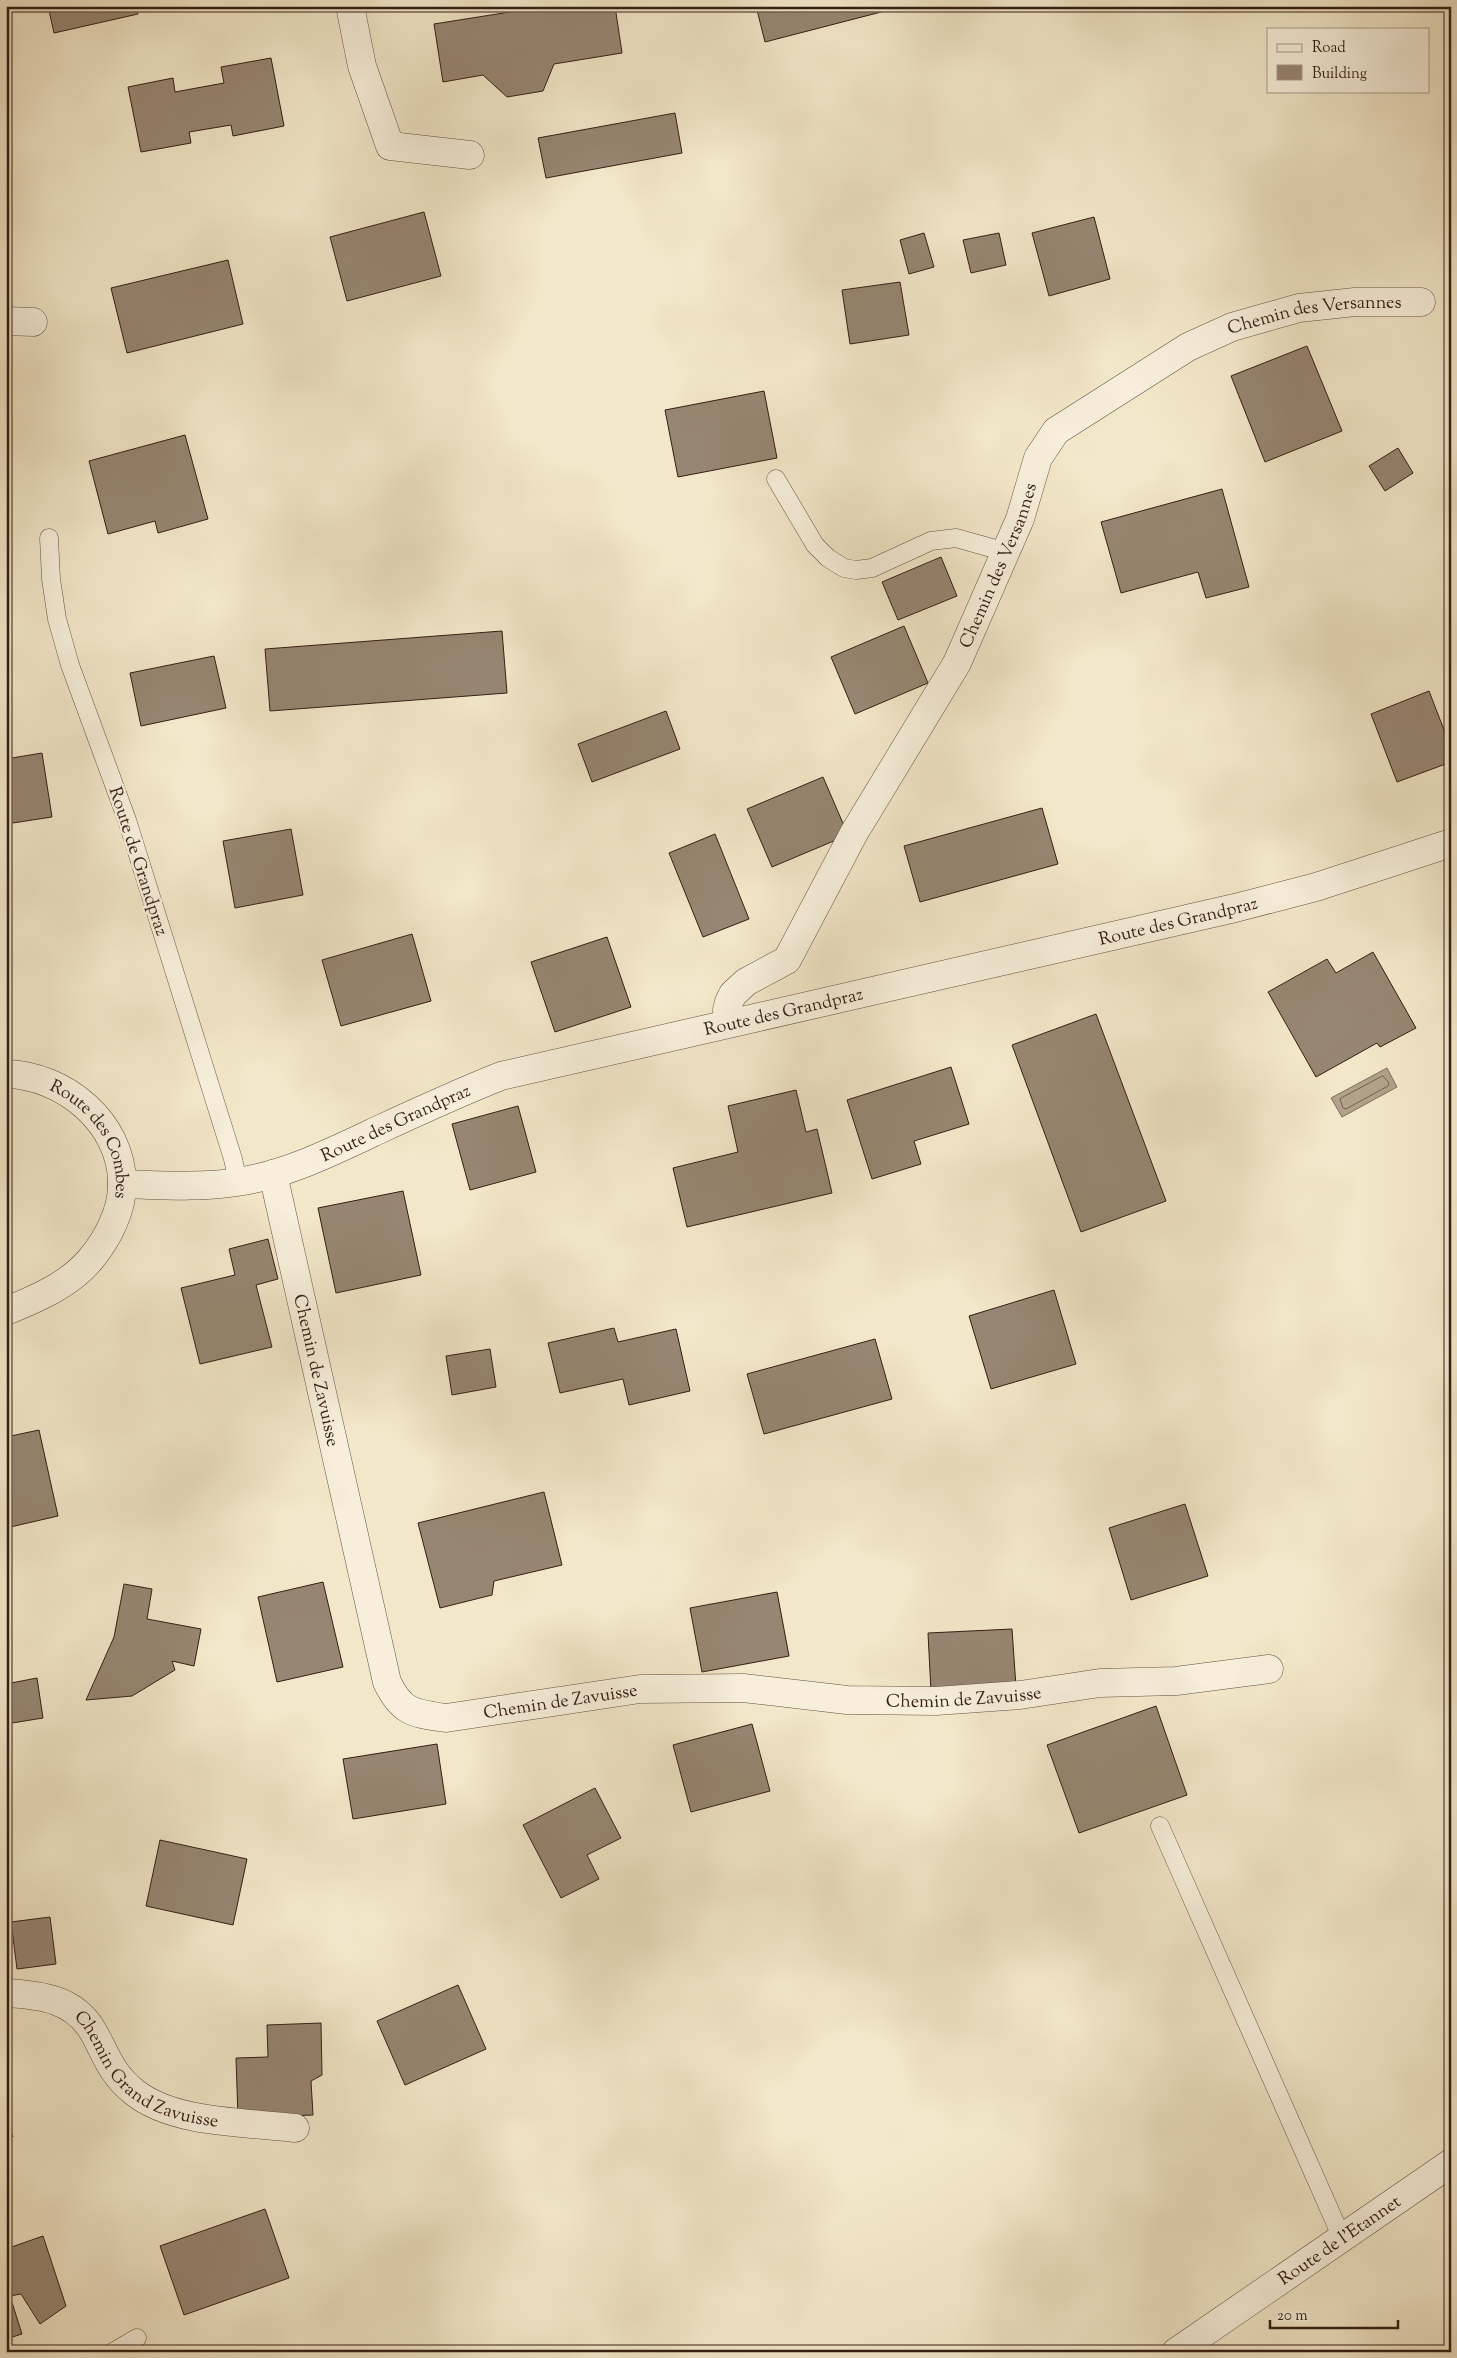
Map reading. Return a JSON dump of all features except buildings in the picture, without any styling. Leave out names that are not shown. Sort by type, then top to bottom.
[{"type":"street","points":[[350,6],[362,66],[390,146],[470,155]]},
{"type":"street","name":"Chemin des Versannes","points":[[729,1022],[728,1002],[733,994],[746,982],[787,960],[854,832],[958,663],[1020,519],[1038,458],[1056,430],[1188,347],[1232,327],[1299,308],[1355,302],[1421,302]]},
{"type":"street","points":[[6,321],[33,322]]},
{"type":"street","name":"Route des Grandpraz","points":[[122,1184],[200,1187],[238,1182],[273,1174],[324,1156],[454,1095],[501,1076],[729,1022],[1235,908],[1316,887],[1451,843]]},
{"type":"street","name":"Route des Combes","points":[[6,1074],[19,1074],[49,1083],[74,1095],[93,1112],[110,1136],[119,1161],[122,1184],[119,1207],[111,1227],[90,1260],[65,1281],[38,1297],[6,1311]]},
{"type":"street","name":"Chemin de Zavuisse","points":[[273,1174],[387,1682],[396,1700],[415,1713],[446,1718],[640,1689],[743,1688],[848,1700],[936,1700],[1020,1695],[1100,1683],[1176,1681],[1269,1669]]},
{"type":"street","name":"Chemin Grand Zavuisse","points":[[6,1993],[30,1994],[67,2004],[81,2014],[94,2032],[112,2070],[135,2092],[160,2106],[194,2117],[295,2128]]},
{"type":"street","name":"Route de l'Etannet","points":[[1176,2352],[1451,2163]]},
{"type":"lane","points":[[776,479],[815,545],[828,558],[844,568],[856,570],[872,568],[931,540],[956,538],[1006,552]]},
{"type":"lane","name":"Route de Grandpraz","points":[[49,538],[51,579],[56,611],[70,665],[127,820],[233,1159],[238,1182]]},
{"type":"lane","points":[[1160,1826],[1342,2238]]},
{"type":"lane","points":[[113,2352],[137,2338]]},
{"type":"water","points":[[1387,1068],[1397,1087],[1342,1117],[1331,1098]]}]
